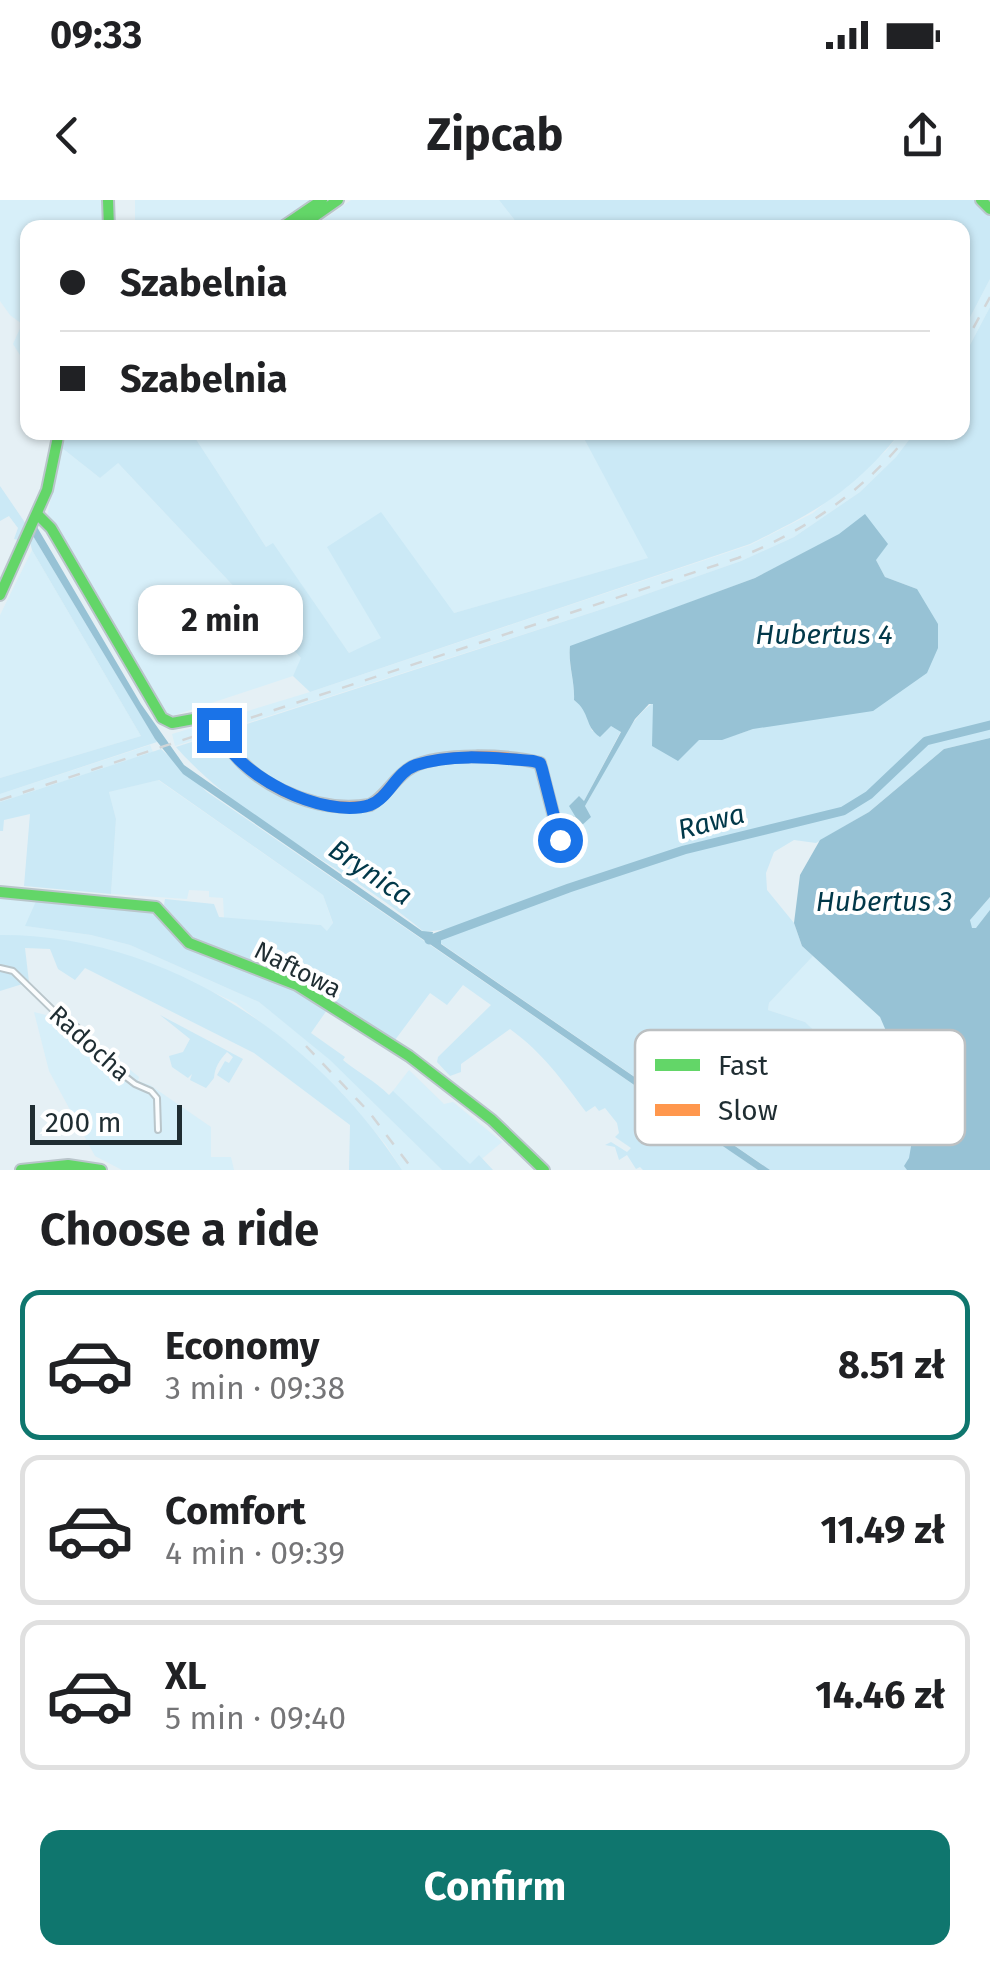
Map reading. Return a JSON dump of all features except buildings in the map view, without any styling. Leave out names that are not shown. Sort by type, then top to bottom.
[{"type":"street","points":[[293,220],[322,200]]},
{"type":"street","points":[[309,220],[338,200]]},
{"type":"street","points":[[981,200],[990,209]]},
{"type":"street","points":[[0,596],[47,490],[57,440]]},
{"type":"street","points":[[37,516],[52,528],[162,718],[172,724],[210,716],[228,751],[252,772],[285,791],[311,800],[354,807],[376,802],[403,772],[415,765],[474,757],[540,763],[560,840]]},
{"type":"street","name":"Naftowa","points":[[0,892],[156,907],[189,943],[297,985],[409,1056],[492,1120],[544,1170]]},
{"type":"street","name":"Radocha","points":[[0,968],[12,971],[56,1013],[77,1027],[90,1048],[126,1078],[151,1090],[157,1098],[158,1130]]},
{"type":"street","points":[[21,1170],[68,1164],[102,1170]]},
{"type":"shaded area","points":[[0,200],[102,200],[103,220],[20,220],[20,322],[0,301]]},
{"type":"shaded area","points":[[135,200],[311,200],[282,220],[135,220]]},
{"type":"shaded area","points":[[351,200],[499,200],[515,220],[323,220]]},
{"type":"shaded area","points":[[499,200],[990,200],[990,279],[970,318],[970,220],[515,220]]},
{"type":"shaded area","points":[[990,279],[990,307],[970,345],[970,318]]},
{"type":"shaded area","points":[[990,307],[990,723],[925,740],[847,808],[720,838],[449,929],[424,932],[232,799],[176,747],[741,561],[794,537],[860,492],[909,440],[970,440],[970,345]],"holes":[[[865,515],[876,560],[885,577],[917,589],[753,729],[708,739],[689,732],[653,703],[643,711],[585,806],[590,817],[578,797],[584,801],[621,731],[611,726],[592,731],[585,708],[574,700],[570,647],[755,578],[840,534]]]},
{"type":"shaded area","points":[[20,328],[20,355],[13,344]]},
{"type":"shaded area","points":[[65,440],[197,440],[266,547],[273,543],[349,653],[381,638],[327,547],[381,512],[454,613],[648,558],[585,440],[894,440],[866,471],[832,498],[750,544],[310,692],[293,676],[301,658],[118,463],[100,478],[62,448]]},
{"type":"shaded area","points":[[197,440],[585,440],[649,558],[454,613],[349,653],[273,544],[266,547]]},
{"type":"shaded area","points":[[895,440],[909,440],[860,492],[794,537],[741,561],[175,746],[172,734],[750,545],[813,513]]},
{"type":"shaded area","points":[[62,448],[100,478],[117,462],[302,659],[293,676],[169,717],[47,516]]},
{"type":"shaded area","points":[[0,486],[28,527],[21,541],[14,539],[18,528],[9,516],[0,521]]},
{"type":"shaded area","points":[[33,536],[157,742],[0,794],[0,778],[141,736],[32,550]]},
{"type":"shaded area","points":[[32,550],[141,736],[0,778],[0,615]]},
{"type":"shaded area","points":[[990,727],[990,738],[944,749],[869,812],[816,843],[794,840],[774,852],[766,873],[767,890],[794,923],[802,946],[813,956],[769,1003],[768,1010],[805,1022],[813,1030],[635,1030],[635,1077],[439,942],[451,932],[715,842],[849,810],[880,788],[931,740]]},
{"type":"shaded area","points":[[150,745],[153,752],[0,802],[0,794]]},
{"type":"shaded area","points":[[161,749],[207,792],[635,1086],[635,1145],[722,1145],[758,1170],[643,1170],[636,1169],[627,1155],[619,1160],[615,1147],[605,1145],[611,1142],[627,1152],[631,1148],[615,1137],[619,1133],[617,1123],[605,1108],[599,1111],[595,1106],[586,1112],[542,1057],[510,1029],[461,1064],[461,1072],[450,1076],[437,1062],[438,1057],[491,1005],[463,985],[447,1005],[430,993],[395,1040],[292,975],[194,939],[164,905],[165,899],[214,904],[219,917],[321,925],[327,931],[333,923],[323,895],[159,780],[109,792],[116,819],[111,894],[24,886],[30,814],[4,820],[0,831],[0,802]]},
{"type":"shaded area","points":[[158,780],[323,895],[333,924],[328,932],[321,925],[224,918],[223,898],[209,897],[209,891],[189,890],[187,899],[111,894],[116,819],[109,792]]},
{"type":"shaded area","points":[[990,897],[990,1170],[770,1170],[734,1145],[965,1145],[965,1030],[909,1030],[961,952],[970,919]]},
{"type":"shaded area","points":[[0,898],[36,901],[26,926],[130,945],[259,1002],[330,1059],[442,1170],[402,1170],[342,1093],[294,1048],[236,1003],[125,955],[89,945],[0,935]]},
{"type":"shaded area","points":[[36,901],[148,911],[165,923],[182,946],[280,983],[327,1010],[311,1033],[389,1095],[393,1091],[470,1164],[479,1155],[493,1170],[442,1170],[330,1060],[259,1002],[130,945],[25,926]]},
{"type":"shaded area","points":[[0,935],[61,939],[119,952],[176,974],[230,1002],[280,1036],[326,1077],[367,1121],[402,1170],[349,1170],[350,1125],[254,1053],[85,968],[75,980],[58,969],[50,949],[25,948],[29,982],[0,991]]},
{"type":"shaded area","points":[[813,956],[881,1018],[886,1030],[813,1030],[805,1022],[768,1010],[769,1003]]},
{"type":"shaded area","points":[[34,1012],[54,1017],[76,1031],[90,1055],[94,1041],[139,1077],[138,1081],[150,1085],[211,1127],[211,1157],[231,1157],[234,1170],[122,1170],[95,1156],[49,1071]]},
{"type":"shaded area","points":[[160,1015],[243,1059],[229,1083],[217,1075],[225,1061],[229,1063],[233,1057],[227,1052],[206,1088],[190,1080],[192,1074],[188,1078],[172,1067],[169,1056],[183,1052],[190,1039]]},
{"type":"shaded area","points":[[409,1070],[444,1104],[453,1102],[502,1142],[471,1168],[389,1096]]},
{"type":"water","name":"Hubertus 4","points":[[865,514],[888,544],[876,560],[885,577],[917,589],[938,624],[938,648],[927,673],[873,711],[753,729],[722,740],[699,740],[678,761],[652,746],[653,704],[649,704],[635,719],[585,806],[591,817],[581,826],[569,806],[579,796],[584,801],[621,732],[611,726],[600,737],[574,700],[570,646],[755,578],[839,534]]},
{"type":"water","points":[[37,527],[141,704],[184,765],[422,931],[433,932],[432,937],[441,938],[441,944],[635,1077],[635,1085],[183,774],[155,739],[33,536]]},
{"type":"water","name":"Hubertus 3","points":[[990,738],[990,897],[970,920],[972,928],[976,928],[990,910],[990,1170],[907,1170],[904,1166],[911,1145],[965,1145],[965,1030],[886,1030],[880,1017],[802,946],[794,923],[800,875],[820,840],[869,812],[944,749]]},
{"type":"water","points":[[722,1145],[734,1145],[770,1170],[758,1170]]},
{"type":"waterway","name":"Rawa","points":[[429,940],[684,850],[843,811],[869,795],[926,741],[990,725]]},
{"type":"waterway","points":[[566,825],[573,817]]},
{"type":"railway","points":[[970,334],[990,297]]},
{"type":"railway","points":[[0,800],[738,558],[788,535],[833,507],[874,473],[904,440]]},
{"type":"railway","points":[[306,1046],[369,1112],[413,1170]]},
{"type":"traffic: fast","points":[[108,200],[109,220]]},
{"type":"traffic: fast","points":[[293,220],[322,200]]},
{"type":"traffic: fast","points":[[309,220],[338,200]]},
{"type":"traffic: fast","points":[[981,200],[990,209]]},
{"type":"traffic: fast","points":[[0,595],[47,490],[57,440]]},
{"type":"traffic: fast","points":[[38,515],[51,528],[162,718],[172,723],[210,716],[217,722]]},
{"type":"traffic: fast","points":[[0,892],[156,907],[189,943],[297,985],[409,1056],[492,1120],[544,1170]]},
{"type":"traffic: fast","points":[[21,1170],[68,1165],[101,1170]]},
{"type":"traffic: slow","points":[[219,731],[246,766],[263,780],[326,805],[370,805],[412,767],[440,759],[494,757],[540,763],[560,840]]},
{"type":"route","points":[[219,730],[228,751],[252,772],[285,791],[354,807],[376,802],[403,772],[415,765],[474,757],[540,763],[560,840]]},
{"type":"water label","name":"Brynica","points":[[371,872]]}]
